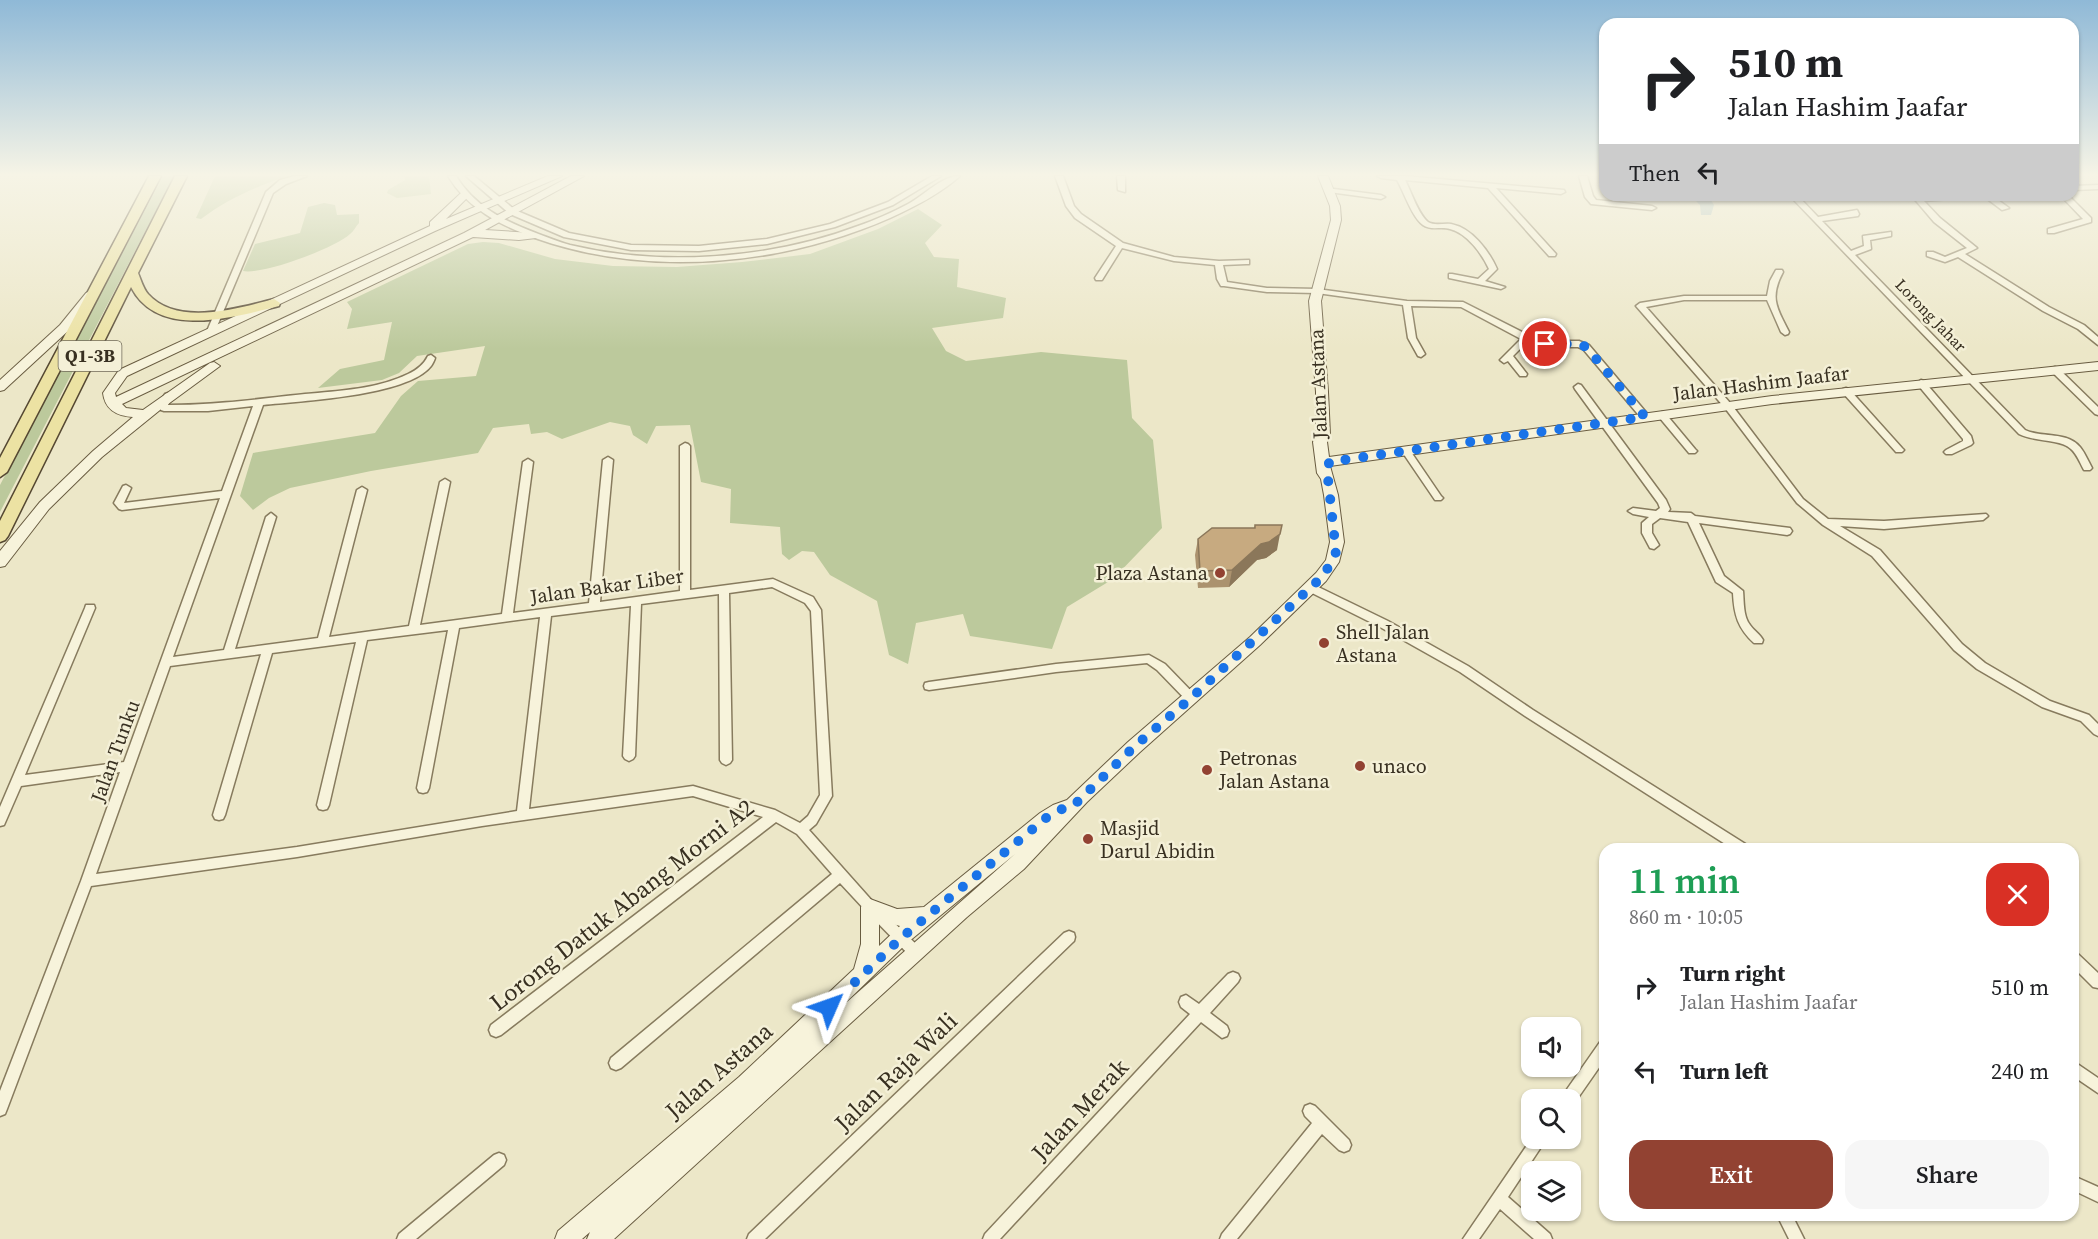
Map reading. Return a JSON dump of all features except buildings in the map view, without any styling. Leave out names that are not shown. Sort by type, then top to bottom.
[{"type":"main road","points":[[0,472],[125,234]]},
{"type":"main road","name":"Q1-3B","points":[[0,536],[152,234]]},
{"type":"main road","points":[[132,273],[140,292],[147,300],[157,307],[181,314],[217,315],[274,303]]},
{"type":"street","points":[[211,331],[252,234]]},
{"type":"street","points":[[422,234],[123,373],[109,393],[112,404],[122,412],[160,414],[352,392],[390,384],[421,371],[431,358]]},
{"type":"street","points":[[112,404],[468,235],[487,234]]},
{"type":"street","points":[[504,234],[518,237],[532,236]]},
{"type":"street","points":[[527,234],[589,251],[644,258],[708,258],[750,254],[800,245],[838,234]]},
{"type":"street","points":[[569,234],[607,243],[675,249],[735,246],[802,234]]},
{"type":"street","points":[[1105,234],[1120,244],[1174,259],[1219,263],[1246,262]]},
{"type":"street","name":"Jalan Astana","points":[[605,1235],[961,911],[1018,864],[1134,747],[1191,698],[1310,587],[1332,562],[1336,552],[1328,479],[1324,473],[1326,462],[1320,442],[1323,435],[1322,392],[1315,313],[1317,291],[1332,234]]},
{"type":"street","points":[[1463,234],[1476,244],[1493,268],[1480,282]]},
{"type":"street","points":[[1534,234],[1552,254]]},
{"type":"street","name":"Lorong Jahar","points":[[1832,234],[2022,432],[2040,439],[2067,442],[2075,447],[2087,468]]},
{"type":"street","points":[[1850,254],[1868,247],[1866,238],[1888,234]]},
{"type":"street","points":[[1930,254],[1945,261],[1973,248],[1956,234]]},
{"type":"street","points":[[1099,278],[1120,244]]},
{"type":"street","points":[[1959,254],[2046,309],[2081,327],[2098,342]]},
{"type":"street","points":[[1219,263],[1224,284],[1267,290],[1317,291],[1407,303],[1463,305],[1527,338],[1545,344],[1579,344],[1586,347],[1645,417]]},
{"type":"street","points":[[1779,272],[1771,284],[1768,298],[1785,332]]},
{"type":"street","points":[[0,387],[64,328],[104,275]]},
{"type":"street","points":[[1452,276],[1501,287]]},
{"type":"street","points":[[1768,298],[1684,298],[1640,306],[1728,406],[1800,501],[1826,522],[1876,553],[1950,640],[1980,666],[2046,704],[2085,718],[2098,731]]},
{"type":"street","points":[[1407,303],[1412,338],[1421,354]]},
{"type":"street","points":[[0,561],[46,506],[144,414],[259,336]]},
{"type":"street","points":[[1523,374],[1506,357],[1527,338]]},
{"type":"street","name":"Jalan Hashim Jaafar","points":[[1326,462],[1846,391],[2098,366]]},
{"type":"street","points":[[2055,370],[2098,412]]},
{"type":"street","points":[[1921,383],[1968,438],[1968,443],[1949,452]]},
{"type":"street","points":[[1578,387],[1663,502],[1665,509],[1647,523],[1647,534],[1654,545]]},
{"type":"street","points":[[1846,391],[1899,450]]},
{"type":"street","points":[[168,396],[163,403],[164,408],[202,408]]},
{"type":"street","name":"Jalan Tunku","points":[[0,1110],[87,881],[259,403]]},
{"type":"street","points":[[128,429],[160,414]]},
{"type":"street","points":[[1662,415],[1692,451]]},
{"type":"street","points":[[685,446],[685,594]]},
{"type":"street","points":[[1406,452],[1438,498]]},
{"type":"street","points":[[594,605],[608,460]]},
{"type":"street","points":[[507,617],[528,462]]},
{"type":"street","points":[[414,629],[445,482]]},
{"type":"street","points":[[126,488],[119,503],[122,507],[227,494]]},
{"type":"street","points":[[322,642],[362,490]]},
{"type":"street","points":[[1633,511],[1787,531]]},
{"type":"street","points":[[1826,522],[1884,525],[1983,516]]},
{"type":"street","points":[[228,654],[271,517]]},
{"type":"street","points":[[1691,517],[1720,579],[1738,591],[1740,619],[1745,629],[1758,640]]},
{"type":"street","name":"Jalan Bakar Liber","points":[[167,662],[773,583],[808,600],[816,610],[826,796],[812,820],[801,830]]},
{"type":"street","points":[[1310,587],[1464,669],[1734,843]]},
{"type":"street","points":[[724,589],[726,760]]},
{"type":"street","points":[[629,756],[636,600]]},
{"type":"street","points":[[0,821],[90,608]]},
{"type":"street","points":[[522,816],[546,613]]},
{"type":"street","points":[[423,788],[454,624]]},
{"type":"street","points":[[322,805],[362,638]]},
{"type":"street","points":[[219,815],[268,648]]},
{"type":"street","points":[[929,686],[1056,668],[1149,659],[1161,667],[1191,698]]},
{"type":"street","points":[[17,781],[128,766]]},
{"type":"street","points":[[87,881],[297,852],[693,791],[775,815],[801,830],[840,875],[916,953]]},
{"type":"street","name":"Jalan Astana","points":[[566,1239],[746,1084],[929,914],[1046,818],[1059,810],[1073,806]]},
{"type":"street","name":"Lorong Datuk Abang Morni A2","points":[[496,1030],[775,815]]},
{"type":"street","points":[[616,1063],[840,875]]},
{"type":"street","points":[[870,907],[888,917],[911,918],[929,914]]},
{"type":"street","points":[[862,977],[870,944],[870,907]]},
{"type":"street","name":"Jalan Raja Wali","points":[[754,1239],[1069,937]]},
{"type":"street","points":[[2079,964],[2098,982]]},
{"type":"street","name":"Jalan Merak","points":[[990,1239],[1233,978]]},
{"type":"street","points":[[1186,1002],[1222,1030]]},
{"type":"street","points":[[1576,1089],[1599,1056]]},
{"type":"street","points":[[2079,1072],[2098,1086]]},
{"type":"street","points":[[1310,1111],[1344,1144]]},
{"type":"street","points":[[1227,1239],[1322,1123]]},
{"type":"street","points":[[1470,1239],[1532,1149]]},
{"type":"street","points":[[404,1239],[499,1160]]},
{"type":"street","points":[[2079,1186],[2098,1195]]},
{"type":"street","points":[[1498,1198],[1545,1239]]},
{"type":"street","points":[[1787,1221],[1797,1239]]},
{"type":"green space","points":[[132,234],[144,234],[0,512],[0,485]]},
{"type":"green space","points":[[297,234],[350,234],[330,246],[282,265],[243,271],[255,244]]},
{"type":"green space","points":[[865,234],[934,234],[925,243],[934,257],[959,259],[957,287],[1006,298],[1003,318],[932,328],[946,351],[966,361],[1041,352],[1127,360],[1132,418],[1153,440],[1162,528],[1113,579],[1067,607],[1052,649],[970,636],[963,614],[916,623],[908,664],[889,655],[877,601],[830,575],[814,552],[802,551],[789,560],[782,554],[780,527],[730,523],[731,489],[701,482],[690,425],[656,426],[647,444],[633,435],[630,426],[610,422],[562,439],[547,432],[531,434],[529,424],[493,428],[478,453],[371,471],[290,488],[269,498],[253,510],[240,496],[253,453],[375,433],[401,396],[418,381],[476,376],[485,346],[417,356],[399,373],[382,380],[318,388],[340,369],[384,360],[392,322],[347,329],[352,309],[347,302],[468,244],[499,243],[555,259],[613,266],[677,267],[810,254]]},
{"type":"place","name":"Plaza Astana","points":[[1220,573]]},
{"type":"place","name":"Shell Jalan Astana","points":[[1324,643]]},
{"type":"place","name":"unaco","points":[[1360,766]]},
{"type":"place","name":"Petronas Jalan Astana","points":[[1207,770]]},
{"type":"place","name":"Masjid Darul Abidin","points":[[1088,839]]},
{"type":"route","points":[[829,1007],[929,914],[1046,818],[1059,810],[1073,806],[1134,747],[1191,698],[1321,578],[1336,552],[1335,525],[1328,479],[1329,462],[1645,417],[1586,347],[1579,344],[1545,344]]}]
